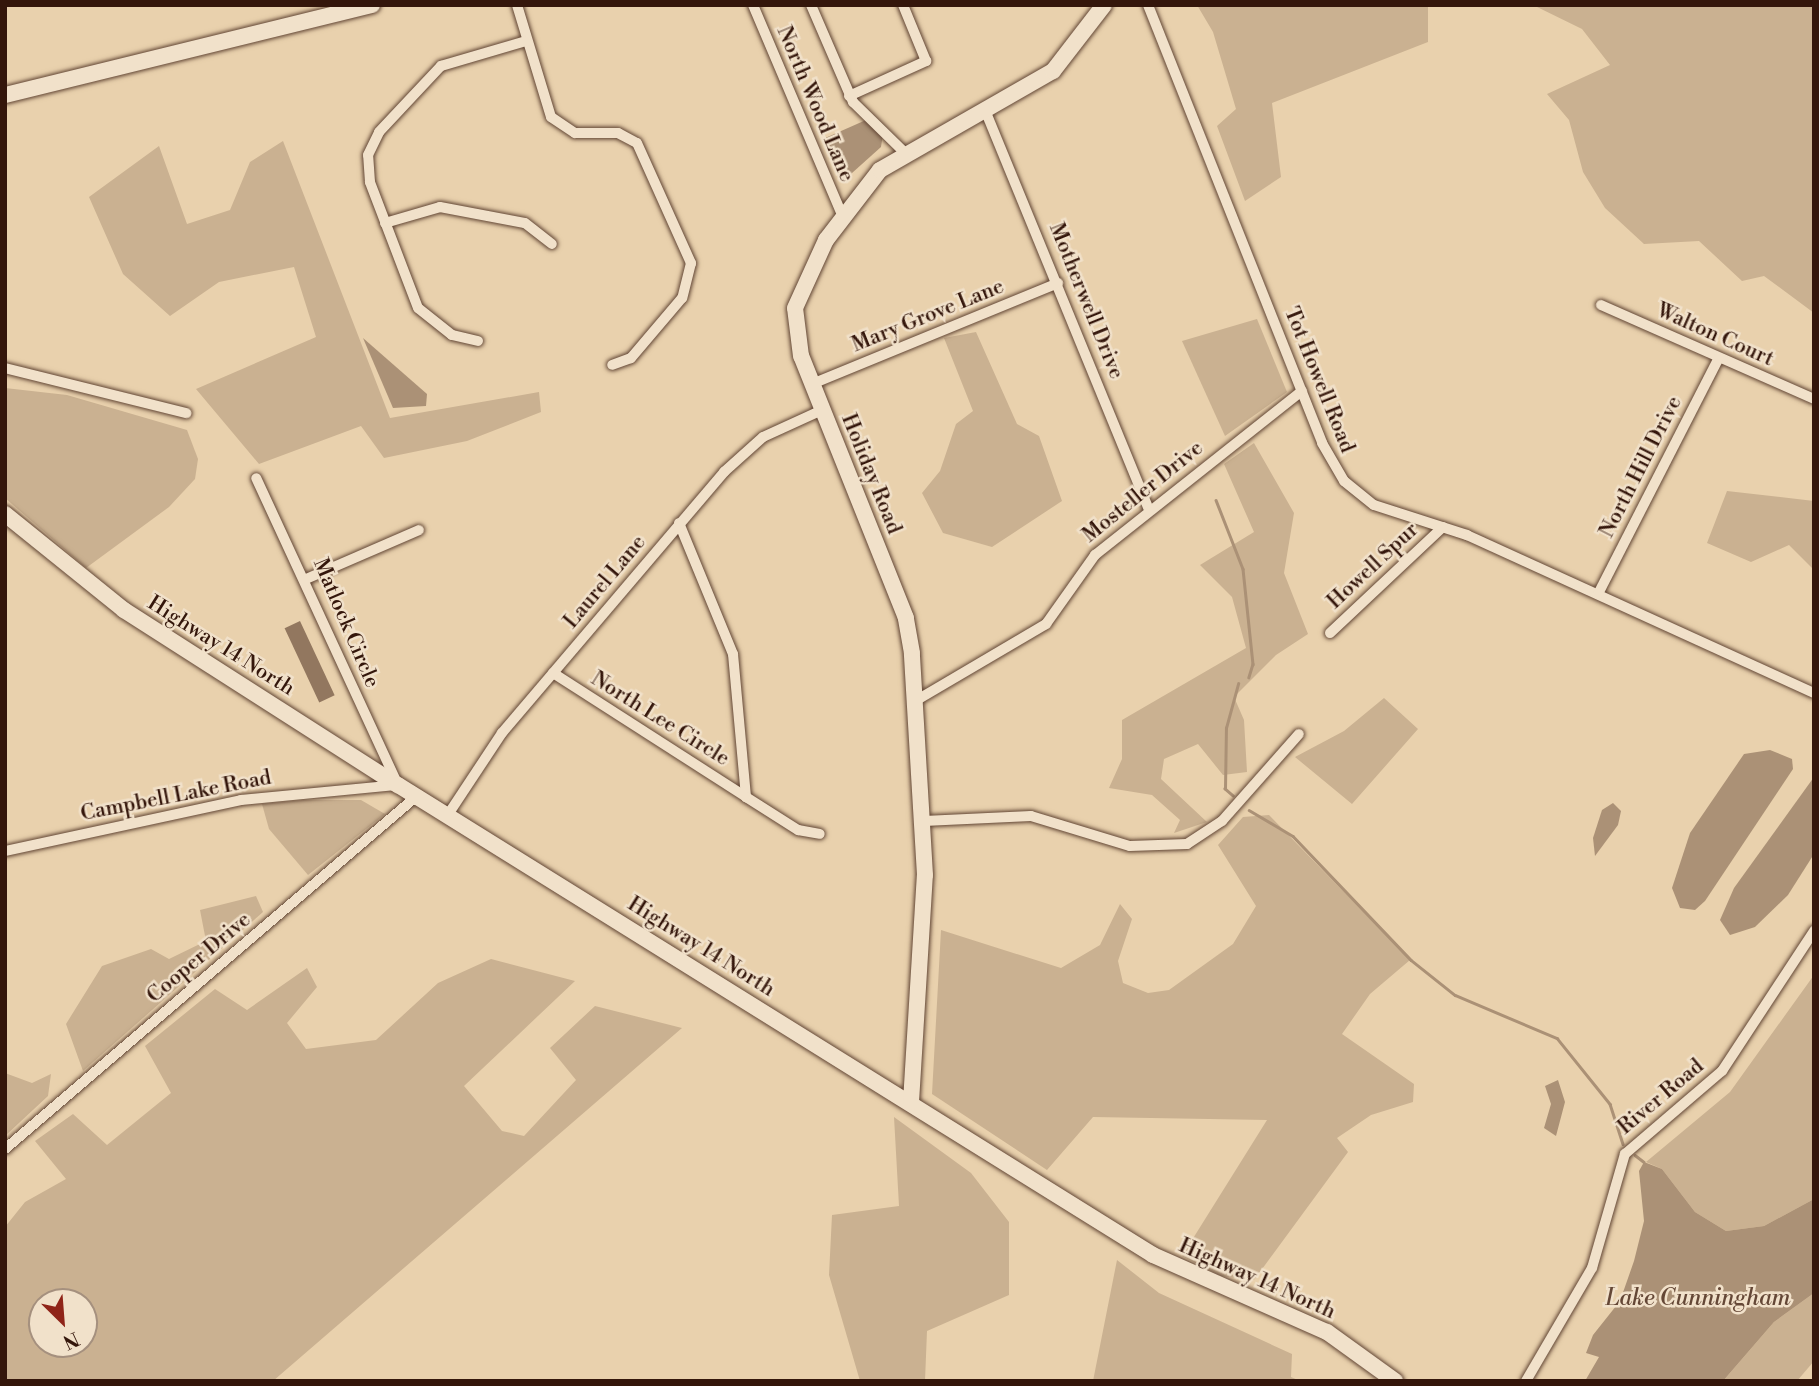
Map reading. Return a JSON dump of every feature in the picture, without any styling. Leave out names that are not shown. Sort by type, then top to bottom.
[{"type":"street","points":[[5,95],[372,5]]},
{"type":"street","points":[[517,5],[551,117],[575,133],[618,133],[637,143],[688,253],[686,293],[631,358],[612,365]]},
{"type":"street","name":"North Wood Lane","points":[[753,5],[843,217]]},
{"type":"street","points":[[811,5],[849,96],[904,152]]},
{"type":"street","points":[[849,96],[926,61],[903,5]]},
{"type":"street","name":"Holiday Road","points":[[911,1102],[925,821],[917,700],[906,618],[812,384],[796,338],[795,308],[812,265],[869,180],[904,152],[1053,71],[1104,5]]},
{"type":"street","name":"Tot Howell Road","points":[[1147,5],[1331,463],[1353,490],[1390,512],[1443,527],[1598,594],[1814,693]]},
{"type":"street","points":[[478,341],[452,335],[421,313],[385,223],[367,169],[379,132],[448,61],[526,41]]},
{"type":"street","name":"Motherwell Drive","points":[[985,110],[1148,508]]},
{"type":"street","points":[[385,223],[440,207],[525,223],[552,244]]},
{"type":"street","name":"Mary Grove Lane","points":[[812,384],[1058,283]]},
{"type":"street","name":"Walton Court","points":[[1601,305],[1814,400]]},
{"type":"street","name":"North Hill Drive","points":[[1598,594],[1719,358]]},
{"type":"street","points":[[5,368],[186,413]]},
{"type":"street","name":"Mosteller Drive","points":[[917,700],[1046,624],[1085,565],[1148,508],[1302,391]]},
{"type":"street","name":"Laurel Lane","points":[[449,813],[502,733],[679,523],[749,447],[822,410]]},
{"type":"street","name":"Matlock Circle","points":[[256,478],[306,579],[398,785]]},
{"type":"street","name":"Highway 14 North","points":[[5,514],[124,610],[398,785],[449,813],[1153,1255],[1326,1332],[1395,1381]]},
{"type":"street","name":"North Lee Circle","points":[[679,523],[733,654],[746,797]]},
{"type":"street","name":"Howell Spur","points":[[1330,632],[1443,527]]},
{"type":"street","points":[[306,579],[419,530]]},
{"type":"street","name":"North Lee Circle","points":[[553,673],[798,830],[820,834]]},
{"type":"street","points":[[925,821],[1031,816],[1130,846],[1187,844],[1222,821],[1299,734]]},
{"type":"street","name":"Campbell Lake Road","points":[[5,850],[241,800],[398,785]]},
{"type":"street","name":"Cooper Drive","points":[[5,1149],[418,795]]},
{"type":"street","name":"River Road","points":[[1526,1381],[1592,1268],[1625,1154],[1722,1071],[1814,931]]},
{"type":"shaded area","points":[[1197,5],[1428,5],[1428,42],[1272,103],[1281,177],[1245,201],[1217,126],[1236,109],[1213,32]]},
{"type":"shaded area","points":[[1533,5],[1814,5],[1814,313],[1764,276],[1742,281],[1699,241],[1644,244],[1605,208],[1583,172],[1569,120],[1547,94],[1610,65],[1582,29]]},
{"type":"shaded area","points":[[283,141],[390,418],[539,392],[541,412],[467,441],[384,458],[361,426],[259,464],[196,389],[316,337],[294,267],[219,282],[170,316],[123,274],[89,197],[159,146],[187,224],[230,210],[250,162]]},
{"type":"shaded area","points":[[1257,319],[1287,392],[1225,436],[1182,341]]},
{"type":"shaded area","points":[[976,332],[1017,424],[1039,436],[1062,501],[992,547],[943,533],[922,493],[940,471],[956,424],[973,411],[944,338]]},
{"type":"shaded area","points":[[5,388],[67,395],[187,430],[198,459],[195,479],[169,507],[86,568],[5,498]]},
{"type":"shaded area","points":[[1254,443],[1294,513],[1284,573],[1308,634],[1276,655],[1234,697],[1244,720],[1247,772],[1223,775],[1198,744],[1164,759],[1161,779],[1207,822],[1174,833],[1180,820],[1152,795],[1109,788],[1122,759],[1122,720],[1246,648],[1232,597],[1200,565],[1254,532],[1224,464]]},
{"type":"shaded area","points":[[1727,491],[1814,501],[1814,570],[1789,545],[1751,562],[1707,543]]},
{"type":"shaded area","points":[[1384,698],[1418,729],[1352,804],[1295,757],[1344,731]]},
{"type":"shaded area","points":[[304,800],[361,800],[385,814],[308,875],[269,829],[262,804]]},
{"type":"shaded area","points":[[1269,815],[1410,960],[1370,994],[1342,1034],[1414,1084],[1413,1102],[1371,1115],[1337,1138],[1348,1152],[1254,1280],[1221,1276],[1182,1256],[1267,1120],[1093,1117],[1047,1170],[932,1094],[941,930],[1061,968],[1100,945],[1120,904],[1132,919],[1118,961],[1123,983],[1148,993],[1169,990],[1233,944],[1256,906],[1218,845],[1243,817]]},
{"type":"shaded area","points":[[256,896],[263,912],[83,1071],[66,1024],[102,966],[151,949],[169,959],[206,941],[200,910]]},
{"type":"shaded area","points":[[491,959],[575,981],[464,1086],[502,1131],[524,1136],[576,1080],[550,1048],[595,1006],[682,1028],[273,1381],[5,1381],[5,1227],[25,1202],[66,1179],[35,1141],[73,1114],[107,1145],[171,1093],[145,1046],[215,989],[247,1010],[307,968],[317,987],[287,1023],[306,1049],[376,1040],[438,983]]},
{"type":"shaded area","points":[[1814,975],[1814,1199],[1764,1226],[1726,1231],[1695,1212],[1662,1169],[1646,1162],[1730,1092]]},
{"type":"shaded area","points":[[5,1073],[32,1083],[51,1074],[48,1096],[5,1136]]},
{"type":"shaded area","points":[[894,1117],[971,1173],[1009,1222],[1009,1295],[927,1331],[925,1381],[860,1381],[829,1275],[832,1215],[899,1206]]},
{"type":"shaded area","points":[[1117,1260],[1159,1293],[1292,1354],[1291,1377],[1300,1381],[1093,1381]]},
{"type":"shaded area","points":[[1814,1293],[1814,1361],[1797,1381],[1723,1381],[1774,1322]]},
{"type":"water","points":[[866,120],[883,134],[881,147],[842,182],[823,139]]},
{"type":"water","points":[[363,338],[427,394],[426,406],[393,408]]},
{"type":"water","points":[[1770,750],[1792,759],[1793,769],[1705,901],[1695,910],[1680,908],[1672,888],[1690,833],[1744,754]]},
{"type":"water","points":[[1814,777],[1814,854],[1788,895],[1755,927],[1730,935],[1720,920],[1734,888]]},
{"type":"water","points":[[1613,803],[1621,811],[1618,825],[1595,856],[1593,838],[1602,810]]},
{"type":"water","points":[[1558,1080],[1565,1102],[1556,1136],[1544,1128],[1551,1104],[1545,1086]]},
{"type":"water","name":"Lake Cunningham","points":[[1644,1162],[1662,1169],[1695,1212],[1726,1231],[1764,1226],[1814,1199],[1814,1293],[1774,1322],[1723,1381],[1585,1381],[1599,1357],[1586,1353],[1593,1335],[1620,1301],[1634,1261],[1644,1221],[1639,1171]]},
{"type":"building","points":[[300,621],[335,695],[319,703],[285,628]]},
{"type":"waterway","points":[[1216,500],[1243,569],[1253,664],[1249,677]]},
{"type":"waterway","points":[[1233,796],[1225,789],[1226,728],[1238,684]]},
{"type":"waterway","points":[[1249,810],[1293,836],[1411,960],[1455,995],[1557,1038],[1610,1104],[1623,1144]]},
{"type":"waterway","points":[[1635,1155],[1644,1162]]}]
